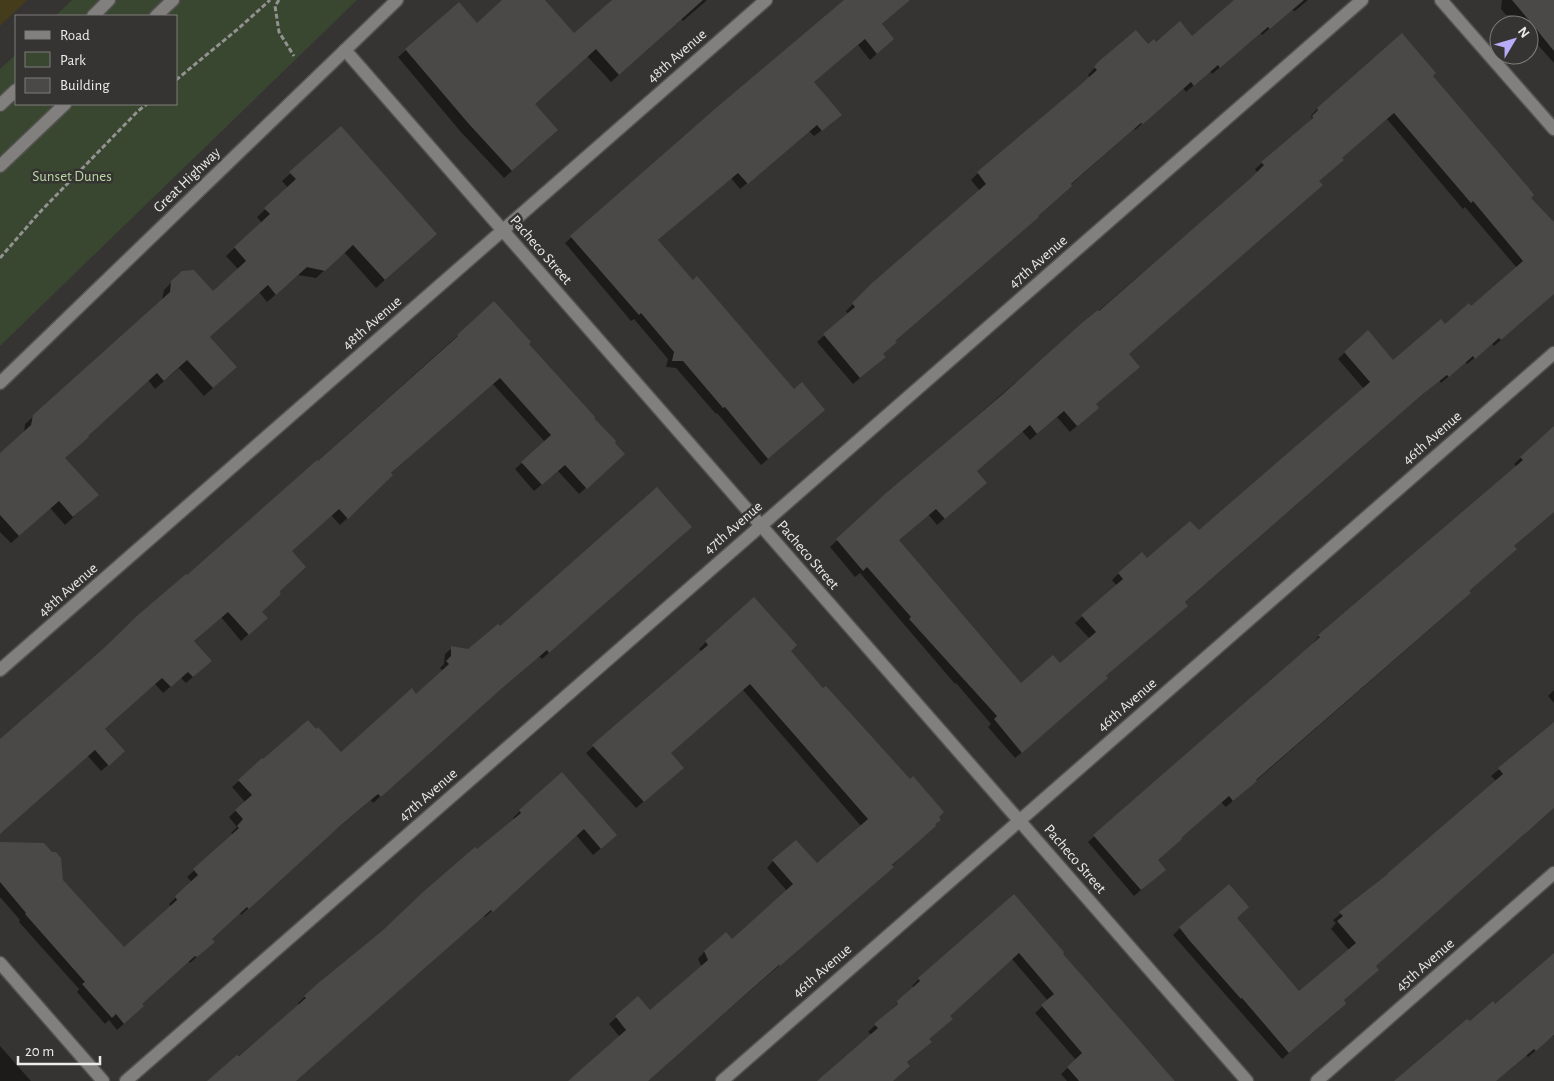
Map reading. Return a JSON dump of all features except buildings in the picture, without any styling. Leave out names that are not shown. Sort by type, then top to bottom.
[{"type":"street","points":[[93,15],[109,0]]},
{"type":"street","points":[[157,15],[173,0]]},
{"type":"street","name":"Great Highway","points":[[0,383],[397,0]]},
{"type":"street","name":"48th Avenue","points":[[0,670],[766,0]]},
{"type":"street","name":"47th Avenue","points":[[126,1081],[1362,0]]},
{"type":"street","points":[[1441,0],[1554,129]]},
{"type":"street","name":"Pacheco Street","points":[[345,50],[1247,1081]]},
{"type":"street","points":[[0,105],[15,91]]},
{"type":"street","points":[[0,166],[64,105]]},
{"type":"street","name":"46th Avenue","points":[[722,1081],[1554,353]]},
{"type":"street","name":"45th Avenue","points":[[1317,1081],[1554,873]]},
{"type":"street","points":[[0,963],[103,1081]]},
{"type":"path","points":[[178,78],[270,0]]},
{"type":"path","points":[[279,0],[275,6],[279,32],[294,56]]},
{"type":"path","points":[[0,258],[39,213],[146,105]]},
{"type":"green space","name":"Sunset Dunes","points":[[72,0],[357,0],[0,346],[0,69],[15,55],[15,105],[178,105],[178,15],[56,15]]},
{"type":"sand","points":[[0,0],[27,0],[0,26]]}]
